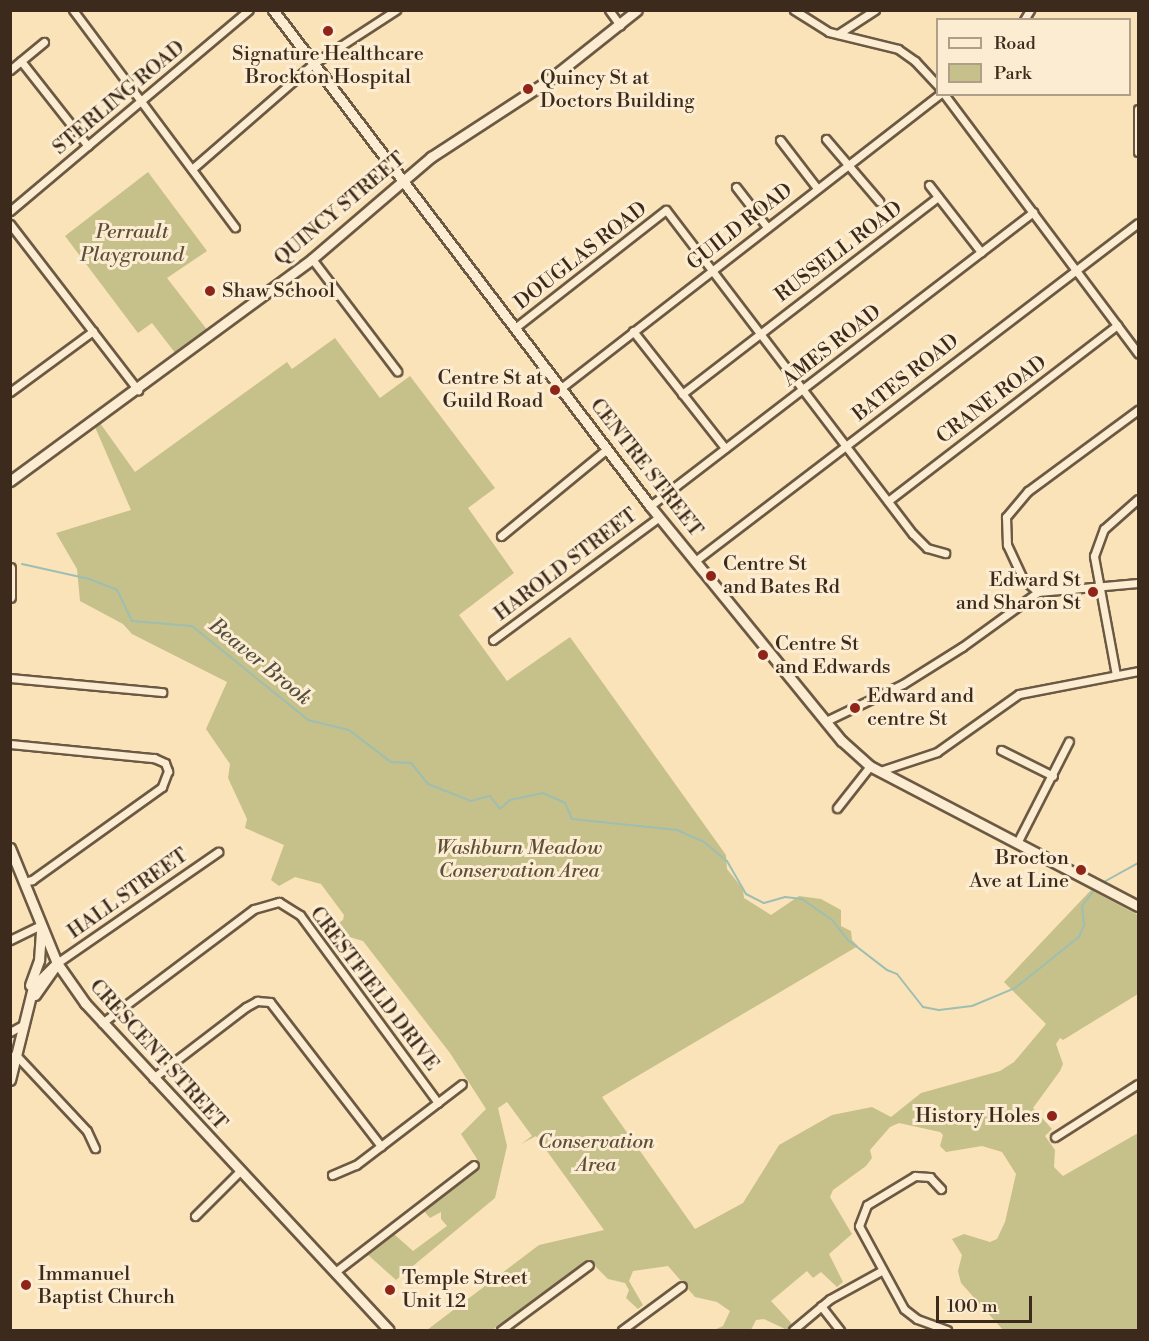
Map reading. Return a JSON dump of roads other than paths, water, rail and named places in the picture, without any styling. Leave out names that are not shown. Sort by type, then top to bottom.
[{"type":"main road","name":"CENTRE STREET","points":[[273,10],[403,178],[650,506],[826,721],[870,766],[1138,906]]},
{"type":"main road","name":"QUINCY STREET","points":[[10,481],[138,390],[312,259],[403,178],[549,80],[638,10]]},
{"type":"main road","points":[[10,568],[10,597]]},
{"type":"main road","name":"CRESCENT STREET","points":[[10,848],[57,963],[102,1023],[389,1330]]},
{"type":"main road","points":[[28,1005],[27,992],[39,960],[41,925]]},
{"type":"main road","points":[[10,1080],[21,1026],[28,1005],[40,976],[57,963]]},
{"type":"street","points":[[84,10],[75,13],[235,227]]},
{"type":"street","name":"STERLING ROAD","points":[[10,211],[249,10]]},
{"type":"street","points":[[192,169],[313,64],[396,10]]},
{"type":"street","points":[[609,10],[620,25]]},
{"type":"street","points":[[794,10],[838,34],[898,49],[915,61],[936,84]]},
{"type":"street","points":[[838,34],[875,10]]},
{"type":"street","points":[[10,70],[44,42]]},
{"type":"street","points":[[21,61],[88,146]]},
{"type":"street","name":"GUILD ROAD","points":[[561,388],[712,269],[939,96]]},
{"type":"street","points":[[944,96],[1138,353]]},
{"type":"street","points":[[1138,110],[1138,152]]},
{"type":"street","points":[[826,139],[846,166],[879,201]]},
{"type":"street","points":[[780,140],[817,188]]},
{"type":"street","points":[[928,185],[981,252]]},
{"type":"street","points":[[736,187],[767,227]]},
{"type":"street","name":"RUSSELL ROAD","points":[[682,394],[938,197]]},
{"type":"street","name":"DOUGLAS ROAD","points":[[516,327],[666,210],[712,269]]},
{"type":"street","name":"AMES ROAD","points":[[650,506],[1033,212]]},
{"type":"street","name":"BATES ROAD","points":[[695,561],[1138,223]]},
{"type":"street","points":[[10,224],[138,390]]},
{"type":"street","points":[[312,259],[397,371]]},
{"type":"street","points":[[712,269],[888,501],[927,548],[945,553]]},
{"type":"street","name":"CRANE ROAD","points":[[888,501],[1117,326]]},
{"type":"street","points":[[10,392],[93,331]]},
{"type":"street","points":[[633,331],[725,448]]},
{"type":"street","points":[[1038,592],[1023,579],[1007,545],[1006,517],[1028,491],[1138,410]]},
{"type":"street","points":[[501,536],[607,449]]},
{"type":"street","points":[[1116,675],[1094,556],[1098,538],[1113,518],[1138,499]]},
{"type":"street","name":"HAROLD STREET","points":[[493,640],[659,517]]},
{"type":"street","points":[[826,721],[903,684],[962,647],[1038,592],[1099,589],[1138,583]]},
{"type":"street","points":[[880,771],[937,752],[1019,694],[1138,671]]},
{"type":"street","points":[[10,678],[162,692]]},
{"type":"street","points":[[1017,843],[1069,741]]},
{"type":"street","points":[[10,744],[149,758],[165,764],[168,771],[162,788],[24,882]]},
{"type":"street","points":[[1001,750],[1053,776]]},
{"type":"street","points":[[837,808],[870,766]]},
{"type":"street","name":"HALL STREET","points":[[57,963],[218,852]]},
{"type":"street","name":"CRESTFIELD DRIVE","points":[[102,1023],[254,909],[279,902],[300,915],[438,1103]]},
{"type":"street","points":[[10,940],[41,925]]},
{"type":"street","points":[[153,1078],[246,1007],[257,1001],[270,1002],[381,1146]]},
{"type":"street","points":[[10,1032],[21,1026]]},
{"type":"street","points":[[15,1054],[87,1131],[95,1148]]},
{"type":"street","points":[[332,1175],[350,1169],[462,1084]]},
{"type":"street","points":[[1055,1137],[1138,1084]]},
{"type":"street","points":[[335,1272],[474,1165]]},
{"type":"street","points":[[195,1216],[240,1172]]},
{"type":"street","points":[[941,1189],[930,1177],[920,1175],[876,1197],[863,1209],[860,1233],[910,1316],[947,1330]]},
{"type":"street","points":[[501,1330],[589,1265]]},
{"type":"street","points":[[793,1330],[821,1306],[881,1271]]},
{"type":"street","points":[[622,1330],[682,1286]]},
{"type":"street","points":[[821,1306],[840,1330]]},
{"type":"waterway","name":"Beaver Brook","points":[[22,564],[89,579],[117,590],[132,621],[192,626],[308,720],[349,730],[391,762],[411,763],[428,784],[471,801],[490,796],[500,809],[510,800],[543,793],[565,803],[572,819],[677,830],[704,842],[727,861],[746,894],[764,903],[785,897],[802,899],[833,921],[848,940],[887,970],[897,974],[923,1007],[939,1010],[972,1006],[1015,988],[1079,937],[1084,925],[1082,906],[1097,887]]},
{"type":"waterway","name":"Beaver Brook","points":[[1102,883],[1138,863]]},
{"type":"place","name":"Signature Healthcare Brockton Hospital","points":[[328,31]]},
{"type":"place","name":"Quincy St at Doctors Building","points":[[528,89]]},
{"type":"place","name":"Shaw School","points":[[210,291]]},
{"type":"place","name":"Centre St at Guild Road","points":[[555,390]]},
{"type":"place","name":"Centre St and Bates Rd","points":[[711,576]]},
{"type":"place","name":"Edward St and Sharon St","points":[[1093,592]]},
{"type":"place","name":"Centre St and Edwards","points":[[763,655]]},
{"type":"place","name":"Edward and centre St","points":[[855,708]]},
{"type":"place","name":"Brocton Ave at Line","points":[[1081,870]]},
{"type":"place","name":"History Holes","points":[[1052,1116]]},
{"type":"place","name":"Immanuel Baptist Church","points":[[26,1285]]},
{"type":"place","name":"Temple Street Unit 12","points":[[390,1290]]},
{"type":"park label","name":"Perrault Playground","points":[[132,244]]},
{"type":"park label","name":"Washburn Meadow Conservation Area","points":[[519,860]]},
{"type":"park label","name":"Conservation Area","points":[[596,1154]]}]
